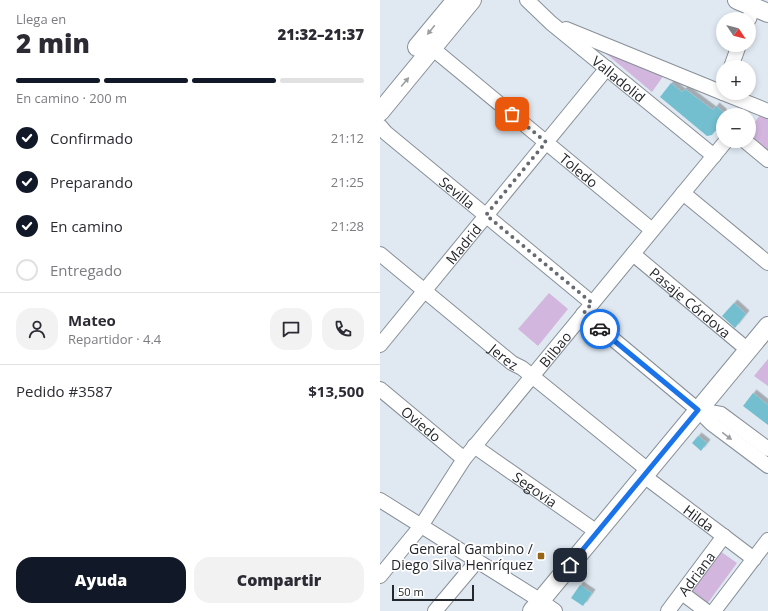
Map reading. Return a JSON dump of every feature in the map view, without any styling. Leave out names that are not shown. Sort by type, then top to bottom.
[{"type":"main road","points":[[380,92],[456,0]]},
{"type":"main road","points":[[380,112],[472,0]]},
{"type":"main road","points":[[543,608],[598,532],[698,410],[760,340]]},
{"type":"street","name":"Valladolid","points":[[527,0],[551,23],[714,156]]},
{"type":"street","points":[[551,23],[716,88]]},
{"type":"street","name":"Toledo","points":[[432,48],[652,230]]},
{"type":"street","name":"Madrid","points":[[380,344],[607,68]]},
{"type":"street","points":[[736,100],[748,108]]},
{"type":"street","points":[[756,110],[768,111]]},
{"type":"street","name":"Sevilla","points":[[380,126],[386,133],[486,215],[712,424],[761,449],[768,466]]},
{"type":"street","name":"Bilbao","points":[[380,576],[421,526],[474,446],[720,148]]},
{"type":"street","points":[[753,148],[768,160]]},
{"type":"street","points":[[683,193],[768,263]]},
{"type":"street","name":"Jerez","points":[[380,254],[512,363],[522,368],[532,376],[646,473]]},
{"type":"street","name":"Pasaje Córdova","points":[[633,254],[760,340]]},
{"type":"street","name":"Oviedo","points":[[380,389],[464,459]]},
{"type":"street","name":"Segovia","points":[[474,446],[598,532]]},
{"type":"street","name":"Hilda","points":[[646,473],[724,536],[754,558]]},
{"type":"street","points":[[380,500],[477,561],[543,608]]},
{"type":"street","name":"Adriana","points":[[668,611],[724,536]]},
{"type":"street","points":[[714,611],[768,540]]},
{"type":"street","points":[[435,611],[477,561]]},
{"type":"street","points":[[682,592],[706,611]]},
{"type":"shaded area","points":[[597,46],[664,75],[652,92]]},
{"type":"shaded area","points":[[760,115],[768,118],[768,152],[756,142],[756,120]]},
{"type":"shaded area","points":[[549,293],[568,309],[538,346],[518,329]]},
{"type":"shaded area","points":[[768,359],[768,386],[754,376]]},
{"type":"shaded area","points":[[720,551],[737,563],[707,604],[690,592]]},
{"type":"building","points":[[671,83],[682,92],[685,89],[713,110],[716,106],[718,108],[716,108],[716,130],[712,135],[707,136],[660,97]]},
{"type":"building","points":[[734,303],[746,314],[735,328],[722,316]]},
{"type":"building","points":[[753,393],[768,405],[768,425],[743,406]]},
{"type":"building","points":[[698,436],[707,443],[701,451],[692,443]]},
{"type":"building","points":[[580,585],[592,593],[583,606],[571,598]]},
{"type":"way so far","points":[[512,114],[546,142],[486,215],[592,303],[583,314],[600,329]]},
{"type":"place","name":"General Gambino / Diego Silva Henríquez","points":[[541,556]]},
{"type":"route","points":[[570,565],[698,410],[600,329]]}]
